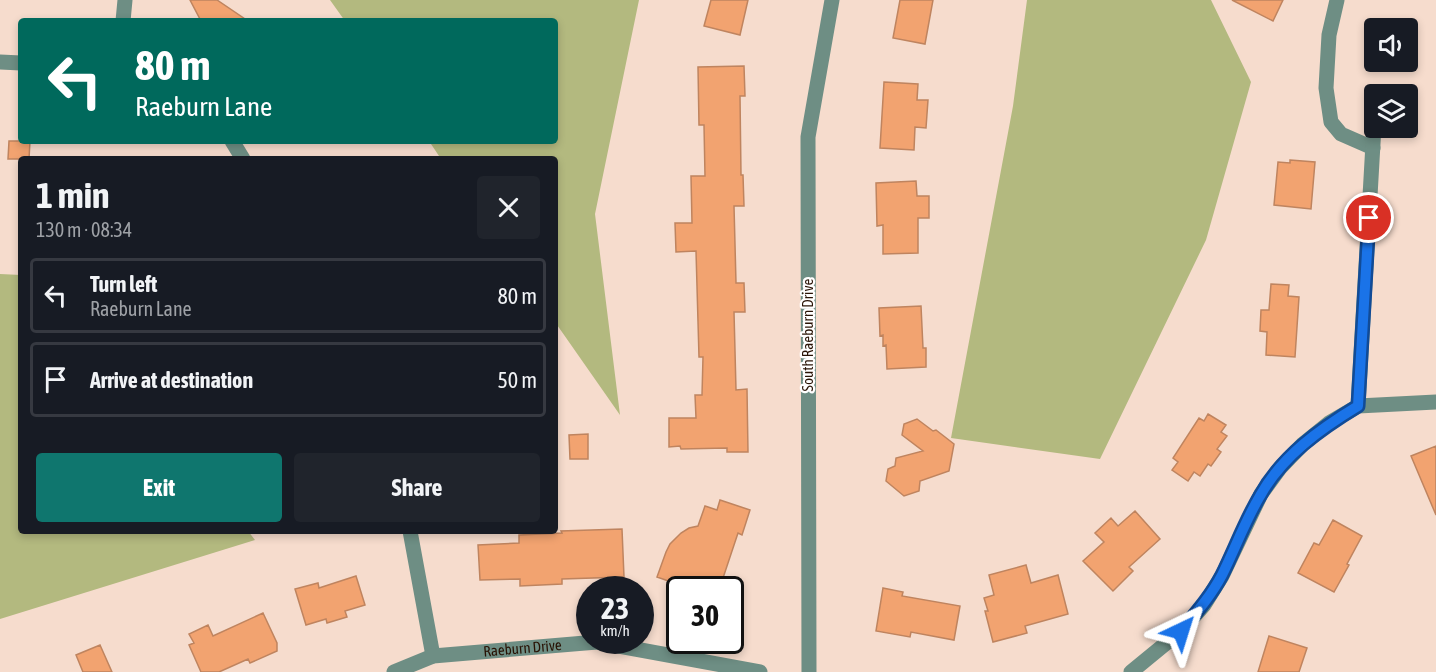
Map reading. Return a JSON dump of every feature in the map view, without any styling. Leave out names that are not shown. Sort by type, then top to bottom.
[{"type":"street","points":[[123,18],[125,0]]},
{"type":"street","name":"South Raeburn Drive","points":[[809,672],[808,137],[832,0]]},
{"type":"street","points":[[1337,0],[1329,35],[1326,88],[1331,122],[1341,134],[1373,148]]},
{"type":"street","points":[[0,62],[18,63]]},
{"type":"street","points":[[1358,406],[1373,138]]},
{"type":"street","points":[[1131,672],[1181,631],[1204,605],[1222,576],[1261,494],[1280,468],[1303,444],[1329,423],[1358,406],[1436,402]]},
{"type":"street","points":[[412,534],[433,656]]},
{"type":"street","name":"Raeburn Drive","points":[[394,672],[433,656],[597,642],[760,672]]},
{"type":"green space","points":[[330,0],[639,0],[595,214],[620,415],[558,326],[558,156],[439,156],[431,144],[558,144],[558,18],[343,18]]},
{"type":"green space","points":[[1027,0],[1211,0],[1251,82],[1206,240],[1100,459],[951,438],[1013,106]]},
{"type":"green space","points":[[0,274],[18,275],[18,534],[250,534],[255,540],[0,619]]},
{"type":"building","points":[[190,0],[217,0],[244,18],[199,18]]},
{"type":"building","points":[[711,0],[748,0],[740,35],[704,26]]},
{"type":"building","points":[[900,0],[933,0],[925,44],[893,38]]},
{"type":"building","points":[[1232,0],[1283,0],[1273,21]]},
{"type":"building","points":[[744,66],[745,96],[740,96],[741,175],[743,175],[744,206],[734,206],[736,283],[744,283],[745,312],[734,312],[736,390],[747,389],[748,452],[727,452],[727,448],[669,447],[669,418],[696,418],[695,395],[702,395],[703,357],[699,357],[696,251],[676,252],[675,223],[692,223],[691,176],[705,176],[704,125],[699,125],[698,67]]},
{"type":"building","points":[[884,82],[918,84],[917,100],[928,100],[926,128],[915,127],[914,150],[880,148]]},
{"type":"building","points":[[9,141],[30,144],[29,156],[8,159]]},
{"type":"building","points":[[1290,160],[1315,162],[1311,209],[1274,205],[1278,162],[1290,163]]},
{"type":"building","points":[[916,181],[917,196],[929,196],[929,218],[918,218],[918,253],[883,254],[883,225],[877,226],[876,183]]},
{"type":"building","points":[[1271,284],[1289,285],[1288,296],[1299,297],[1295,357],[1266,355],[1267,332],[1260,331],[1261,310],[1269,310]]},
{"type":"building","points":[[921,306],[926,367],[887,369],[886,345],[883,346],[883,335],[880,336],[879,308]]},
{"type":"building","points":[[1208,414],[1226,425],[1221,432],[1227,436],[1217,449],[1221,452],[1211,466],[1208,464],[1200,476],[1194,472],[1188,481],[1172,470],[1178,462],[1173,458],[1199,418],[1204,421]]},
{"type":"building","points":[[917,419],[954,444],[949,471],[920,481],[919,491],[904,496],[886,481],[888,469],[895,466],[896,458],[923,451],[902,435],[904,424]]},
{"type":"building","points":[[588,434],[588,459],[570,459],[569,435]]},
{"type":"building","points":[[1436,446],[1436,515],[1411,456]]},
{"type":"building","points":[[720,500],[750,510],[742,535],[738,533],[724,576],[666,576],[666,580],[657,577],[670,544],[681,533],[698,526],[705,506],[717,510]]},
{"type":"building","points":[[1135,511],[1160,539],[1129,567],[1133,571],[1113,591],[1083,561],[1104,542],[1095,533],[1111,518],[1118,526]]},
{"type":"building","points":[[1333,520],[1362,536],[1334,592],[1298,573],[1314,543],[1319,545]]},
{"type":"building","points":[[622,529],[624,576],[576,576],[576,579],[562,579],[562,584],[520,586],[520,579],[480,580],[478,545],[519,543],[519,535],[562,533],[561,531]]},
{"type":"building","points":[[1026,565],[1031,583],[1058,575],[1068,614],[1025,626],[1027,633],[993,642],[984,598],[994,595],[989,575]]},
{"type":"building","points":[[356,576],[365,605],[345,611],[347,617],[327,623],[326,619],[306,625],[295,589],[318,583],[319,588]]},
{"type":"building","points":[[883,588],[903,592],[902,596],[960,606],[954,640],[911,632],[910,637],[876,631]]},
{"type":"building","points":[[263,613],[277,643],[277,651],[250,663],[248,659],[219,672],[201,672],[189,645],[194,643],[189,634],[208,625],[213,636]]},
{"type":"building","points":[[1269,636],[1307,648],[1299,672],[1258,672]]},
{"type":"building","points":[[100,645],[112,672],[83,672],[76,655]]},
{"type":"route","points":[[1181,631],[1204,605],[1222,576],[1261,494],[1280,468],[1303,444],[1329,423],[1358,406],[1369,218]]}]
